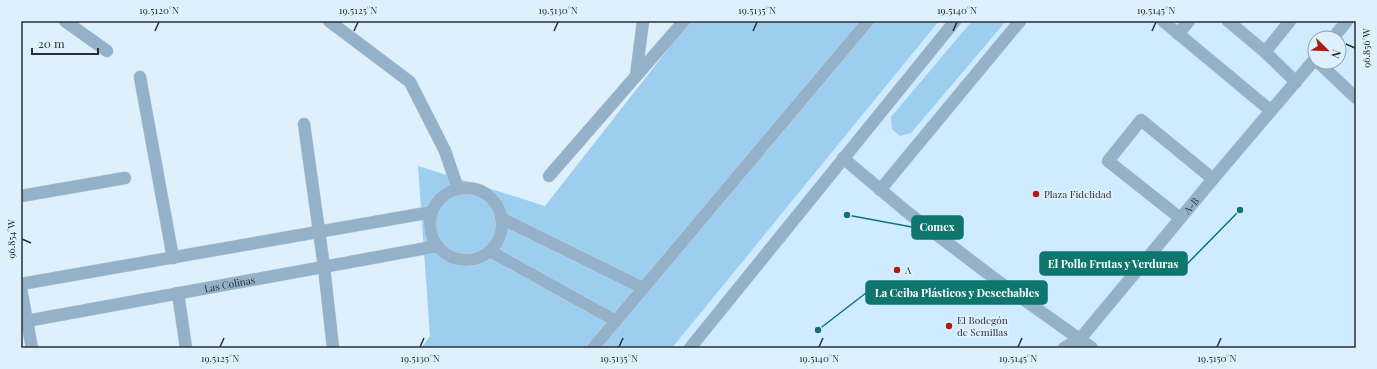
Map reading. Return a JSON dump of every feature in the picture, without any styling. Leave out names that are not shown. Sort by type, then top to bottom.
[{"type":"street","points":[[65,21],[108,51]]},
{"type":"street","points":[[329,21],[410,82],[446,151],[458,189]]},
{"type":"street","points":[[636,76],[643,21]]},
{"type":"street","points":[[549,176],[684,21]]},
{"type":"street","points":[[593,348],[868,21]]},
{"type":"street","points":[[690,348],[825,182],[842,158],[955,21]]},
{"type":"street","points":[[880,190],[1020,21]]},
{"type":"street","points":[[1163,21],[1271,111]]},
{"type":"street","points":[[1178,34],[1189,21]]},
{"type":"street","points":[[1228,21],[1265,52],[1296,82]]},
{"type":"street","points":[[1265,52],[1290,21]]},
{"type":"street","points":[[1340,30],[1347,21]]},
{"type":"street","name":"A-B","points":[[1064,348],[1080,340],[1180,218],[1307,69]]},
{"type":"street","points":[[1326,70],[1356,98]]},
{"type":"street","points":[[140,77],[173,258]]},
{"type":"street","points":[[1180,218],[1108,161],[1141,120],[1213,179]]},
{"type":"street","points":[[304,124],[324,267],[333,348]]},
{"type":"street","points":[[842,158],[907,212],[995,279],[1092,348]]},
{"type":"street","points":[[21,196],[125,178]]},
{"type":"street","points":[[469,188],[480,191],[490,198],[497,207],[501,218],[502,230],[490,251],[480,257],[469,260],[457,259],[446,254],[438,246],[432,236],[430,224],[432,212],[438,202],[447,194],[458,189],[469,188]]},
{"type":"street","points":[[21,284],[432,212]]},
{"type":"street","points":[[501,218],[643,288]]},
{"type":"street","name":"Las Colinas","points":[[24,321],[438,246]]},
{"type":"street","points":[[490,251],[616,321]]},
{"type":"street","points":[[21,289],[24,321],[32,348]]},
{"type":"street","points":[[178,293],[186,348]]},
{"type":"shaded area","points":[[690,21],[939,21],[672,348],[421,348],[430,336],[418,166],[545,206]]},
{"type":"shaded area","points":[[939,21],[1356,21],[1356,348],[672,348]]},
{"type":"shaded area","points":[[972,21],[1006,21],[911,133],[900,136],[892,129],[891,117]]},
{"type":"place","name":"Plaza Fidelidad","points":[[1036,194]]},
{"type":"place","name":"El Pollo Frutas y Verduras","points":[[1240,210]]},
{"type":"place","name":"Comex","points":[[847,215]]},
{"type":"place","name":"A","points":[[897,270]]},
{"type":"place","name":"El Bodegón de Semillas","points":[[949,326]]},
{"type":"place","name":"La Ceiba Plásticos y Desechables","points":[[818,330]]}]
